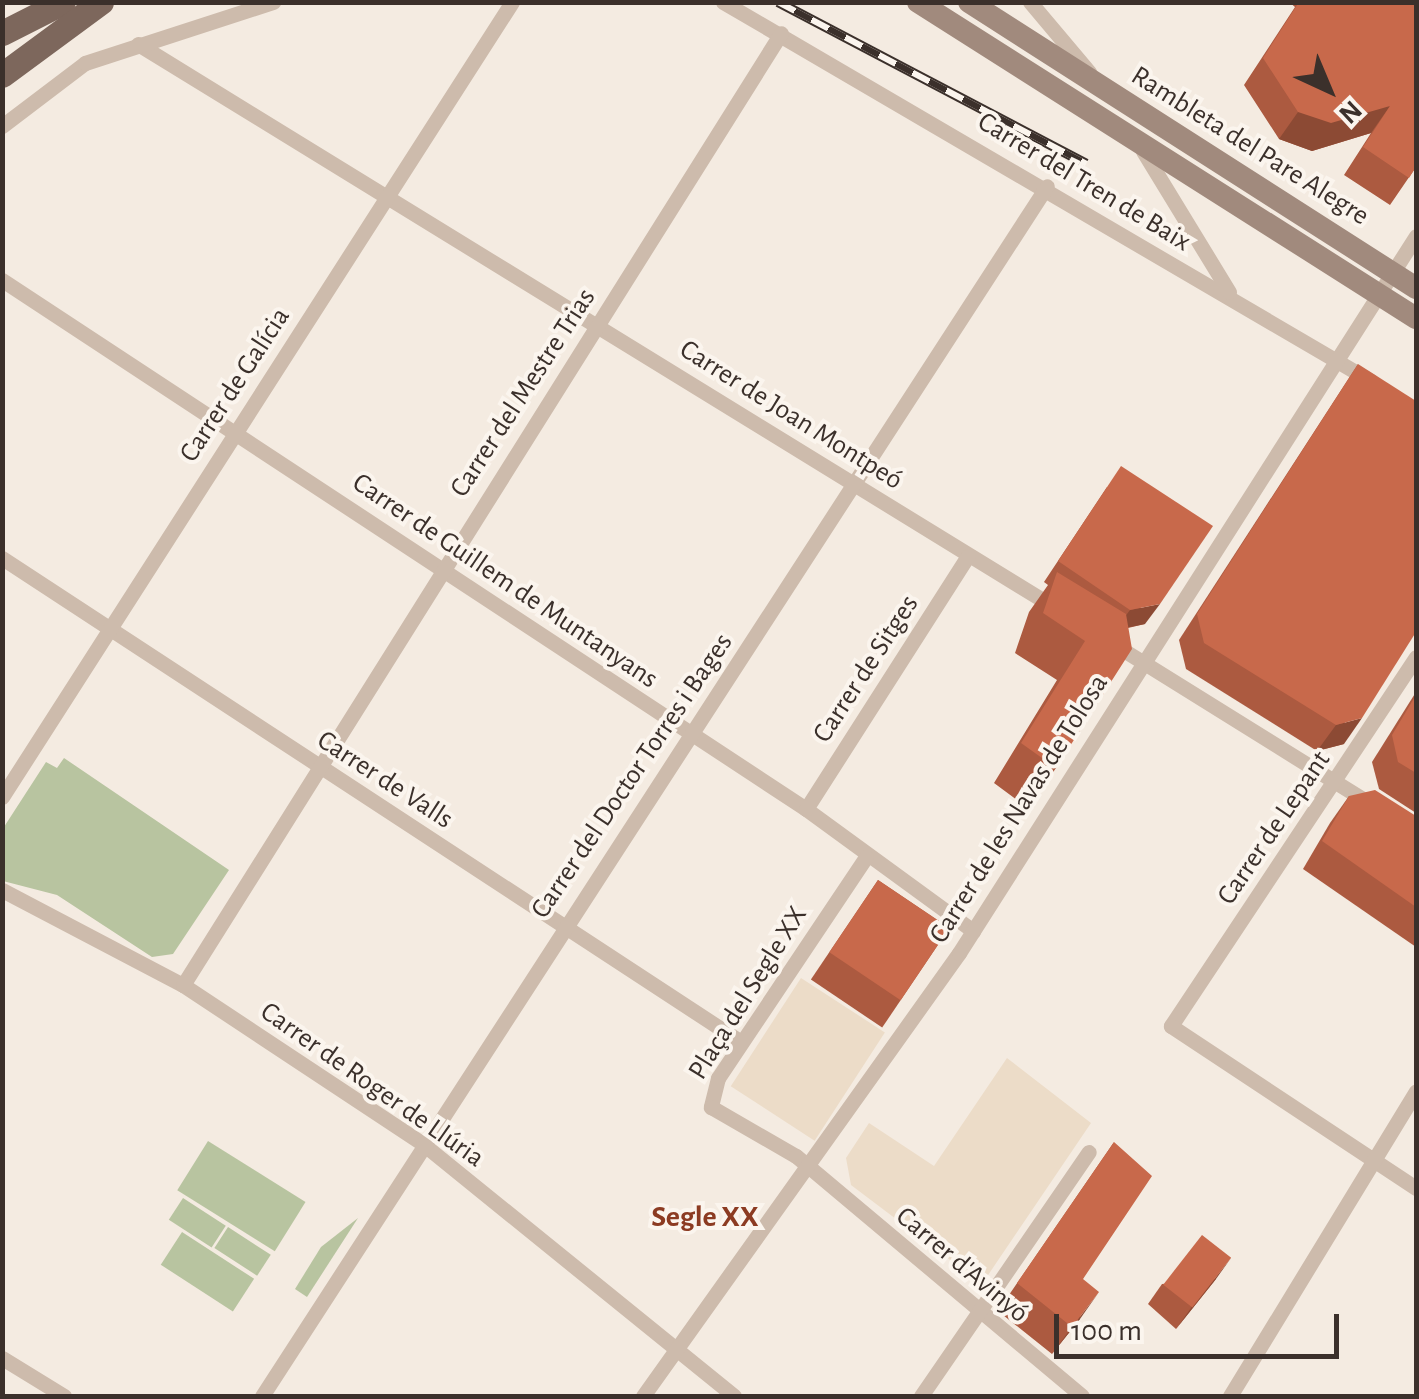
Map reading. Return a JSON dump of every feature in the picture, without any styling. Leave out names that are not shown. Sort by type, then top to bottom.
[{"type":"main road","points":[[2,16],[28,2]]},
{"type":"main road","points":[[2,33],[63,2]]},
{"type":"main road","points":[[2,75],[101,2]]},
{"type":"main road","name":"Rambleta del Pare Alegre","points":[[918,2],[1416,318]]},
{"type":"main road","name":"Rambleta del Pare Alegre","points":[[969,2],[1416,288]]},
{"type":"street","points":[[2,126],[85,64],[273,2]]},
{"type":"street","name":"Carrer de Galícia","points":[[2,797],[112,629],[232,431],[392,194],[512,2]]},
{"type":"street","name":"Carrer del Tren de Baix","points":[[723,2],[1047,186],[1384,389]]},
{"type":"street","name":"Rambleta del Pare Alegre","points":[[1030,2],[1101,87]]},
{"type":"street","name":"Carrer del Mestre Trias","points":[[183,985],[441,567],[781,34]]},
{"type":"street","name":"Carrer de Joan Montpeó","points":[[138,44],[392,194],[1068,616]]},
{"type":"street","name":"Rambleta del Pare Alegre","points":[[1131,136],[1169,186],[1203,262],[1235,299]]},
{"type":"street","name":"Carrer del Doctor Torres i Bages","points":[[262,1396],[562,926],[1047,186]]},
{"type":"street","name":"Carrer de les Navas de Tolosa","points":[[643,1396],[810,1172],[973,931],[1142,661],[1382,297],[1416,236]]},
{"type":"street","name":"Carrer de Guillem de Muntanyans","points":[[2,280],[806,810],[973,931]]},
{"type":"street","name":"Carrer de Sitges","points":[[806,810],[968,556]]},
{"type":"street","name":"Carrer de Valls","points":[[2,558],[741,1042]]},
{"type":"street","points":[[1098,634],[1384,812]]},
{"type":"street","name":"Carrer de Lepant","points":[[1372,1160],[1171,1026],[1416,657]]},
{"type":"street","name":"Plaça del Segle XX","points":[[810,1172],[711,1107],[741,1042],[866,857]]},
{"type":"street","name":"Carrer de Roger de Llúria","points":[[2,890],[183,985],[423,1144],[734,1396]]},
{"type":"street","points":[[1230,1396],[1416,1090]]},
{"type":"street","points":[[921,1396],[1089,1152]]},
{"type":"street","points":[[1372,1160],[1416,1188]]},
{"type":"street","name":"Carrer d'Avinyó","points":[[810,1172],[978,1315],[1082,1396]]},
{"type":"street","points":[[2,1358],[64,1396]]},
{"type":"green space","points":[[64,758],[229,870],[173,954],[152,957],[57,895],[3,881],[2,830],[46,762],[57,768]]},
{"type":"green space","points":[[208,1141],[306,1202],[275,1251],[177,1190]]},
{"type":"green space","points":[[183,1198],[226,1226],[212,1248],[169,1220]]},
{"type":"green space","points":[[358,1218],[307,1297],[295,1289],[321,1247]]},
{"type":"green space","points":[[228,1227],[271,1255],[257,1276],[214,1248]]},
{"type":"green space","points":[[182,1232],[254,1279],[233,1312],[161,1265]]},
{"type":"shaded area","points":[[801,978],[885,1032],[815,1141],[731,1086]]},
{"type":"shaded area","points":[[1007,1058],[1091,1123],[982,1284],[851,1185],[846,1158],[869,1123],[934,1166]]},
{"type":"building","points":[[1299,2],[1416,2],[1416,167],[1409,178],[1363,147],[1390,106],[1331,123],[1298,112],[1263,58]]},
{"type":"building","points":[[1358,364],[1416,401],[1416,632],[1362,718],[1336,725],[1204,643],[1197,614]]},
{"type":"building","points":[[1121,466],[1213,526],[1160,604],[1130,610],[1058,561]]},
{"type":"building","points":[[1057,572],[1126,614],[1132,649],[1056,768],[1021,743],[1085,641],[1043,613]]},
{"type":"building","points":[[1416,695],[1416,773],[1398,762],[1392,735]]},
{"type":"building","points":[[1375,790],[1416,816],[1416,907],[1322,841],[1349,796]]},
{"type":"building","points":[[878,880],[949,928],[901,1000],[829,952]]},
{"type":"building","points":[[1114,1142],[1152,1176],[1083,1279],[1099,1292],[1072,1327],[1017,1283]]},
{"type":"building","points":[[1202,1235],[1231,1258],[1192,1307],[1163,1285]]},
{"type":"railway","points":[[778,2],[1086,164]]},
{"type":"district","name":"Segle XX","points":[[705,1217]]}]
